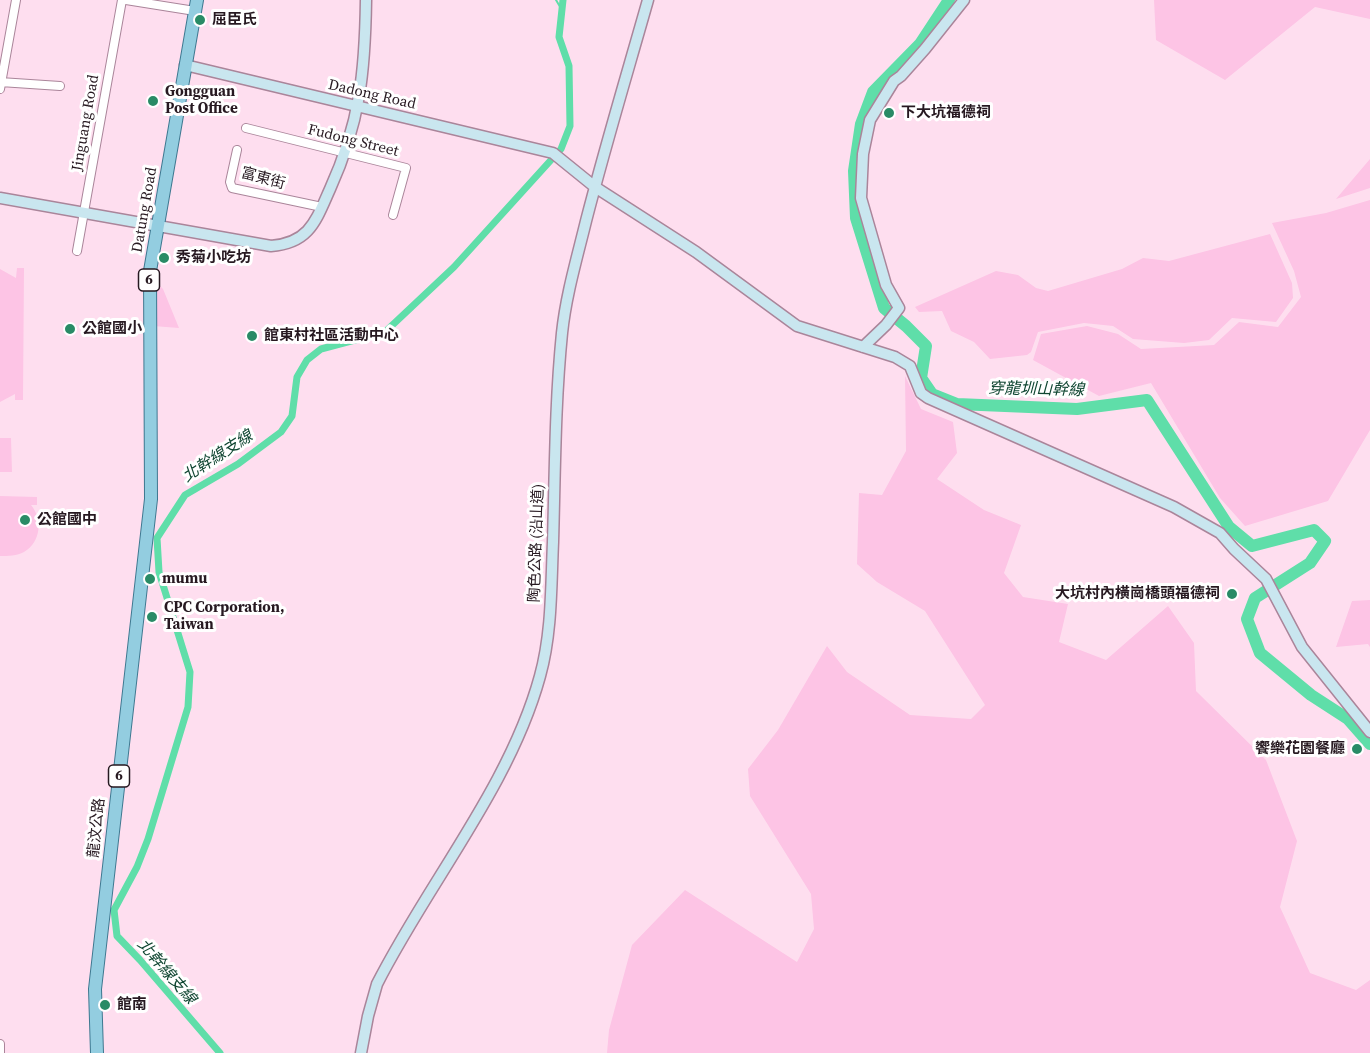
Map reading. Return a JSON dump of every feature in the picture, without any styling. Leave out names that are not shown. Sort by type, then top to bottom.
[{"type":"main road","name":"Datung Road","points":[[151,499],[150,271],[196,5]]},
{"type":"main road","name":"龍汶公路","points":[[97,1053],[95,989],[151,499]]},
{"type":"street","points":[[16,0],[0,84],[60,86]]},
{"type":"street","points":[[124,0],[196,5]]},
{"type":"street","name":"Jinguang Road","points":[[77,251],[124,0]]},
{"type":"street","points":[[0,198],[272,246],[284,245],[295,240],[314,225],[345,153],[358,108],[365,58],[366,0]]},
{"type":"street","name":"陶色公路 (沿山道)","points":[[361,1053],[377,984],[511,753],[524,726],[540,677],[551,601],[556,397],[562,330],[571,279],[648,0]]},
{"type":"street","points":[[863,347],[886,325],[899,308],[886,285],[861,198],[863,154],[870,120],[894,81],[925,49],[963,0]]},
{"type":"street","name":"Dadong Road","points":[[185,65],[553,153],[595,187]]},
{"type":"street","name":"Fudong Street","points":[[246,129],[406,168],[393,215]]},
{"type":"street","name":"富東街","points":[[237,150],[230,182],[232,188],[322,207]]},
{"type":"street","points":[[595,187],[696,252],[797,326],[896,357],[910,366],[921,393],[928,398],[1174,507],[1220,533],[1266,579],[1302,646],[1370,732]]},
{"type":"street","points":[[0,1044],[0,1053]]},
{"type":"shaded area","points":[[1154,0],[1370,0],[1370,19],[1315,7],[1225,80],[1156,40]]},
{"type":"shaded area","points":[[1370,159],[1370,188],[1336,199]]},
{"type":"shaded area","points":[[1370,200],[1370,430],[1328,501],[1245,526],[1220,498],[1151,383],[1099,396],[1033,360],[1041,334],[1087,326],[1118,334],[1141,349],[1214,345],[1239,322],[1278,327],[1301,297],[1294,271],[1272,223],[1326,213]]},
{"type":"shaded area","points":[[1270,234],[1292,283],[1293,298],[1276,322],[1232,318],[1209,340],[1184,343],[1133,339],[1113,326],[1084,323],[1038,332],[1031,352],[1027,355],[990,359],[974,342],[951,331],[942,311],[919,312],[915,307],[996,271],[1018,275],[1036,288],[1048,291],[1122,269],[1143,258],[1169,261]]},
{"type":"shaded area","points":[[17,268],[24,268],[23,400],[15,400],[15,394],[0,402],[0,269],[16,278]]},
{"type":"shaded area","points":[[155,281],[163,289],[179,328],[153,326]]},
{"type":"shaded area","points":[[905,376],[921,409],[953,422],[957,453],[937,479],[984,510],[1021,525],[1004,573],[1023,597],[1068,604],[1059,642],[1106,660],[1168,606],[1194,643],[1196,691],[1266,760],[1297,841],[1280,907],[1310,973],[1356,990],[1370,980],[1370,1053],[607,1053],[609,1030],[632,945],[685,890],[797,962],[814,929],[811,894],[750,796],[748,769],[778,730],[827,646],[847,672],[910,715],[971,719],[985,705],[925,611],[877,582],[857,564],[859,493],[882,495],[906,451]]},
{"type":"shaded area","points":[[0,438],[11,438],[12,472],[0,472]]},
{"type":"shaded area","points":[[0,496],[37,497],[37,505],[31,505],[39,523],[37,536],[30,548],[24,552],[0,556]]},
{"type":"shaded area","points":[[1370,600],[1370,647],[1368,644],[1336,647],[1352,601]]},
{"type":"waterway","name":"北幹線支線","points":[[556,0],[562,10]]},
{"type":"waterway","name":"北幹線支線","points":[[220,1053],[117,936],[114,910],[137,867],[148,839],[188,707],[190,672],[159,572],[157,538],[185,495],[238,464],[281,432],[292,416],[297,377],[307,360],[321,349],[385,332],[454,267],[561,149],[570,126],[569,66],[559,37],[563,0]]},
{"type":"waterway","name":"穿龍圳山幹線","points":[[949,0],[920,44],[873,92],[861,124],[854,171],[856,218],[884,308],[926,346],[921,378],[932,394],[957,404],[1077,409],[1147,400],[1229,527],[1252,546],[1314,530],[1325,541],[1310,563],[1255,598],[1247,619],[1260,653],[1311,695],[1348,719],[1370,744]]},
{"type":"place","name":"屈臣氏","points":[[200,20]]},
{"type":"place","name":"Gongguan Post Office","points":[[153,101]]},
{"type":"place","name":"下大坑福德祠","points":[[889,113]]},
{"type":"place","name":"秀菊小吃坊","points":[[164,258]]},
{"type":"place","name":"公館國小","points":[[70,329]]},
{"type":"place","name":"館東村社區活動中心","points":[[252,336]]},
{"type":"place","name":"公館國中","points":[[25,520]]},
{"type":"place","name":"mumu","points":[[150,579]]},
{"type":"place","name":"大坑村內橫崗橋頭福德祠","points":[[1232,594]]},
{"type":"place","name":"CPC Corporation, Taiwan","points":[[152,617]]},
{"type":"place","name":"饗樂花園餐廳","points":[[1357,749]]},
{"type":"place","name":"館南","points":[[105,1005]]}]
